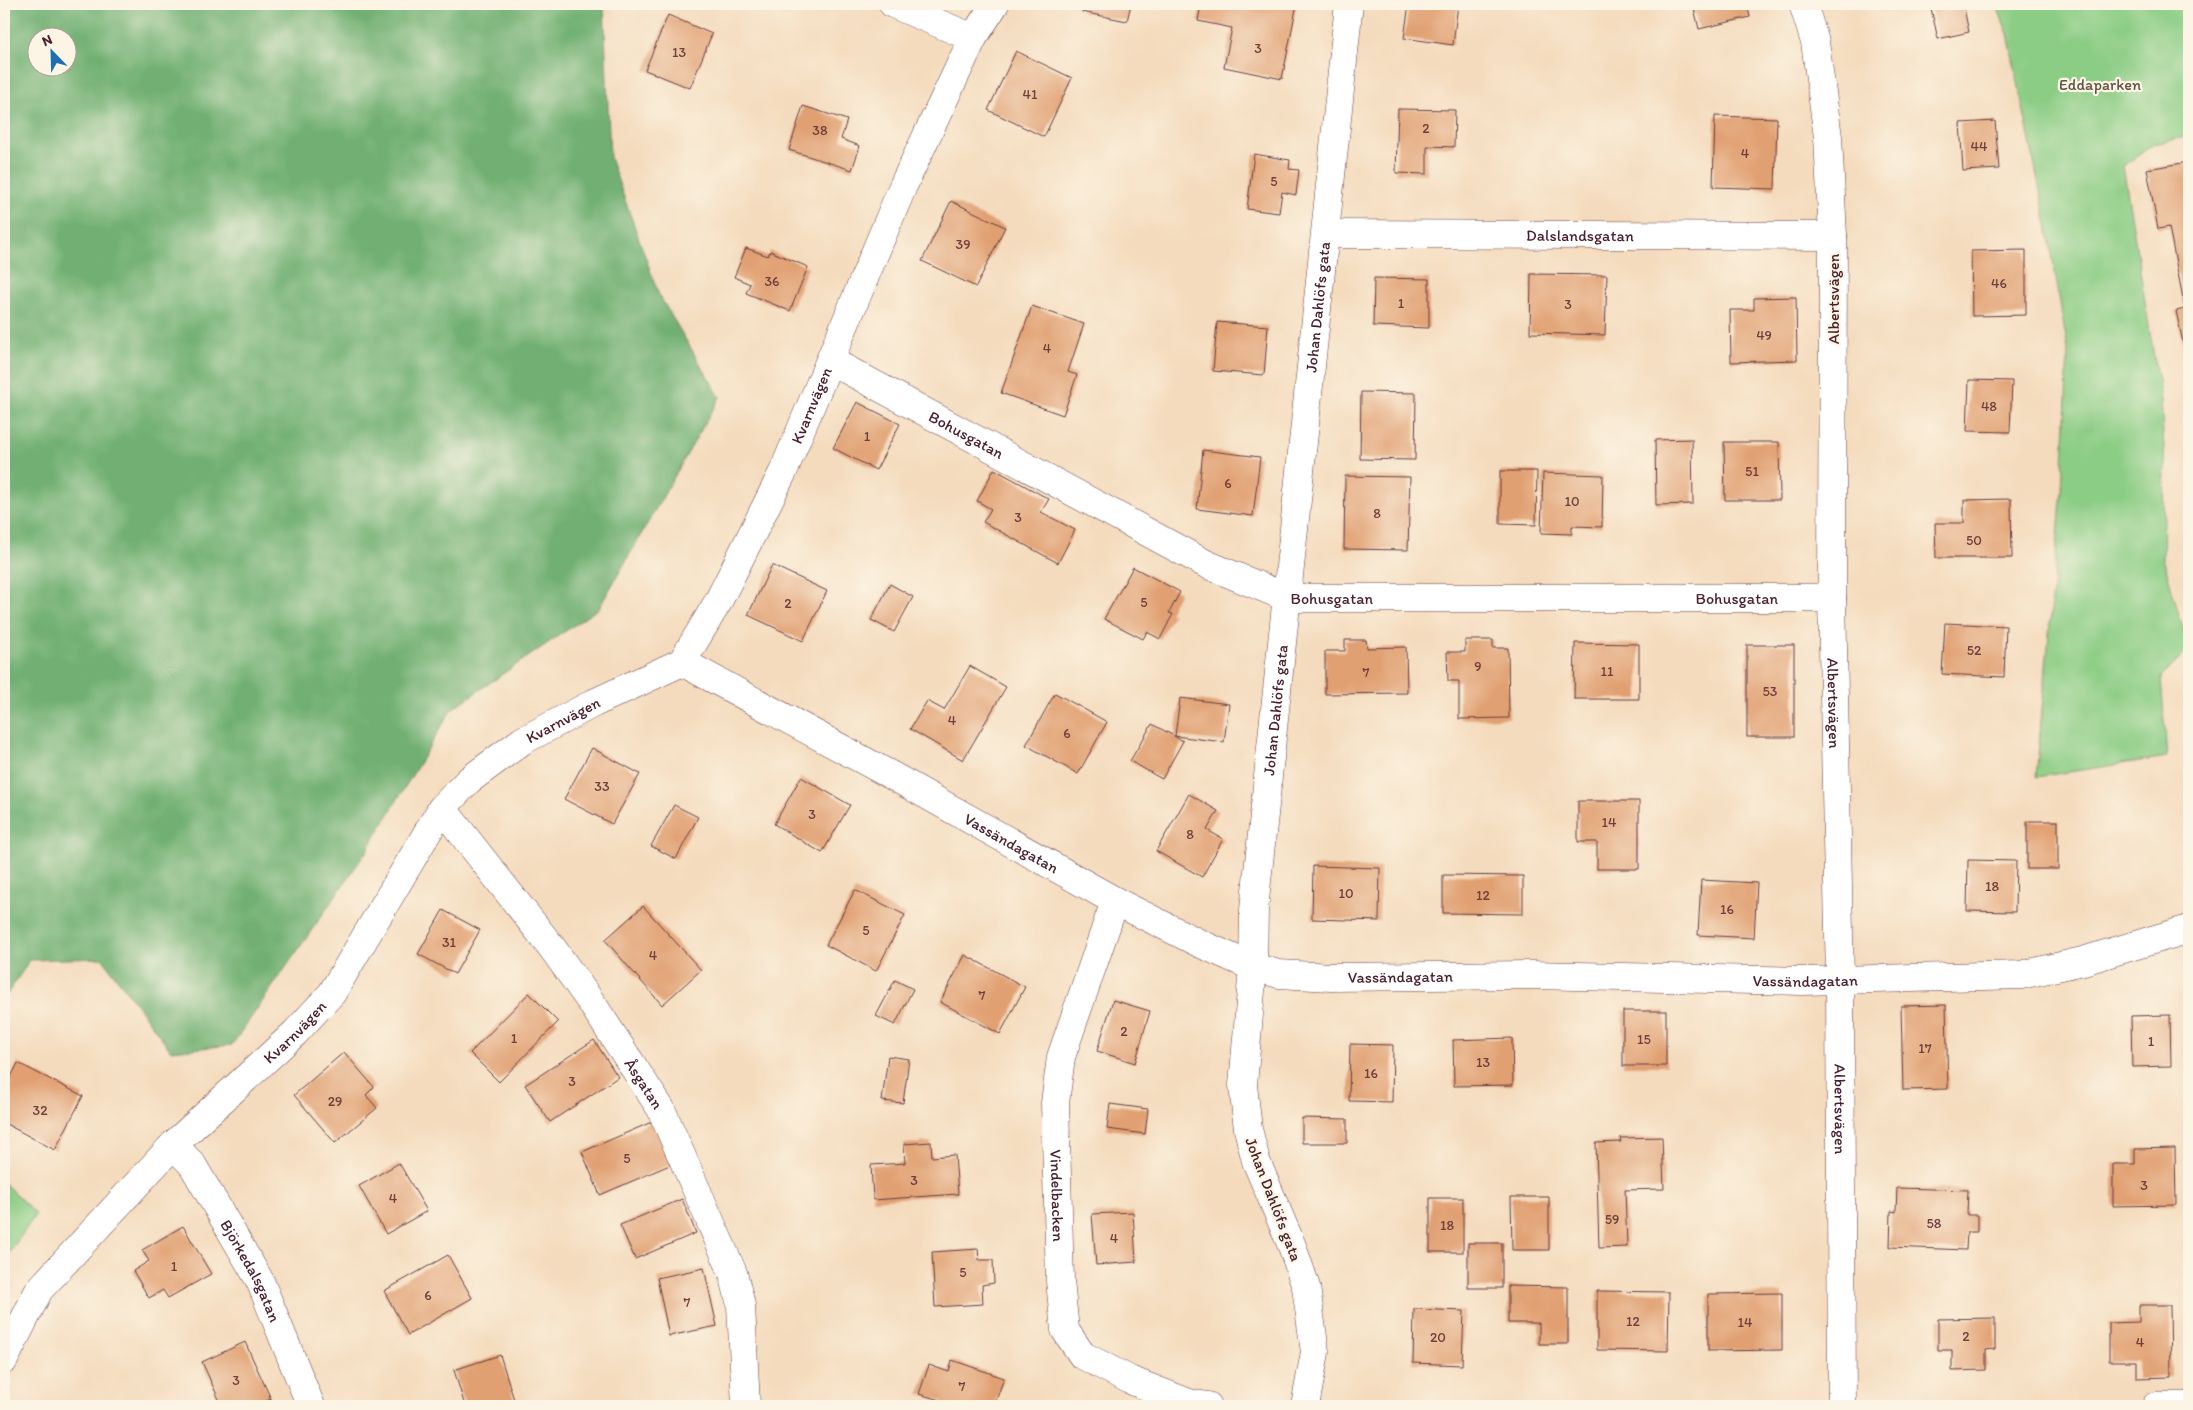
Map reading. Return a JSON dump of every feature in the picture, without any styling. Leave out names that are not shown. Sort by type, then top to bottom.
[{"type":"street","points":[[893,4],[972,38]]},
{"type":"street","name":"Kvarnvägen","points":[[4,1360],[39,1290],[173,1145],[295,1033],[332,993],[442,808],[469,780],[522,741],[594,703],[682,662],[718,602],[783,472],[903,186],[972,38],[995,4]]},
{"type":"street","name":"Johan Dahlöfs gata","points":[[1305,1406],[1315,1352],[1306,1286],[1292,1246],[1256,1161],[1248,1129],[1244,1085],[1253,967],[1254,910],[1350,4]]},
{"type":"street","name":"Albertsvägen","points":[[1803,4],[1815,42],[1828,137],[1833,236],[1832,598],[1840,980],[1842,1406]]},
{"type":"street","name":"Dalslandsgatan","points":[[1326,234],[1833,236]]},
{"type":"street","name":"Bohusgatan","points":[[831,361],[1206,564],[1288,598],[1832,598]]},
{"type":"street","name":"Vassändagatan","points":[[682,662],[898,779],[1115,901],[1199,943],[1253,967],[1279,974],[1331,978],[1531,975],[1840,980],[2021,975],[2083,961],[2189,929]]},
{"type":"street","name":"Åsgatan","points":[[442,808],[553,949],[611,1032],[661,1109],[733,1273],[741,1305],[746,1406]]},
{"type":"street","name":"Vindelbacken","points":[[1115,901],[1061,1057],[1055,1103],[1060,1281],[1065,1330],[1082,1355],[1130,1380],[1189,1403],[1208,1406]]},
{"type":"street","name":"Björkedalsgatan","points":[[173,1145],[192,1164],[260,1281],[311,1406]]},
{"type":"street","points":[[2156,1406],[2189,1406]]},
{"type":"green space","points":[[4,4],[604,4],[610,158],[659,295],[720,397],[599,608],[452,709],[366,852],[232,1045],[171,1051],[102,958],[30,960],[4,999]]},
{"type":"green space","name":"Eddaparken","points":[[1996,4],[2189,4],[2189,136],[2154,144],[2123,166],[2161,400],[2165,466],[2163,558],[2189,650],[2161,677],[2167,757],[2036,777],[2062,490],[2068,350],[2047,225],[2008,34]]},
{"type":"green space","points":[[4,1183],[36,1214],[4,1261]]},
{"type":"building","points":[[1084,4],[1131,4],[1127,21],[1082,12]]},
{"type":"building","points":[[1201,4],[1297,4],[1282,79],[1224,67],[1232,28],[1198,21]]},
{"type":"building","points":[[1409,4],[1458,4],[1453,45],[1404,38]]},
{"type":"building","points":[[1693,4],[1747,4],[1750,17],[1699,29]]},
{"type":"building","points":[[1930,4],[1963,4],[1969,32],[1938,39]]},
{"type":"building","points":[[668,15],[712,34],[690,88],[645,70]]},
{"type":"building","points":[[1016,51],[1072,78],[1044,137],[988,110]]},
{"type":"building","points":[[803,106],[847,120],[841,139],[860,146],[852,170],[789,150]]},
{"type":"building","points":[[1398,109],[1455,110],[1454,147],[1427,146],[1427,174],[1396,173]]},
{"type":"building","points":[[1715,116],[1777,118],[1775,189],[1713,187]]},
{"type":"building","points":[[1995,121],[1999,169],[1963,171],[1960,123]]},
{"type":"building","points":[[1254,154],[1290,160],[1289,169],[1299,170],[1296,195],[1282,192],[1279,213],[1247,209]]},
{"type":"building","points":[[2189,162],[2188,365],[2176,311],[2185,309],[2169,227],[2158,229],[2147,169]]},
{"type":"building","points":[[951,201],[1005,227],[976,287],[922,261]]},
{"type":"building","points":[[746,248],[768,256],[770,251],[808,267],[790,311],[746,293],[750,284],[734,277]]},
{"type":"building","points":[[2026,250],[2026,315],[1972,316],[1971,251]]},
{"type":"building","points":[[1531,274],[1607,275],[1605,335],[1530,333]]},
{"type":"building","points":[[1374,278],[1429,279],[1429,328],[1373,326]]},
{"type":"building","points":[[1796,297],[1797,360],[1731,362],[1730,310],[1754,310],[1754,298]]},
{"type":"building","points":[[1032,306],[1084,324],[1068,372],[1077,375],[1063,415],[1001,393]]},
{"type":"building","points":[[1217,322],[1268,326],[1264,375],[1213,371]]},
{"type":"building","points":[[1969,380],[2012,381],[2010,432],[1967,431]]},
{"type":"building","points":[[1361,392],[1416,393],[1415,460],[1360,459]]},
{"type":"building","points":[[857,402],[900,424],[876,470],[833,448]]},
{"type":"building","points":[[1692,439],[1693,504],[1656,505],[1655,440]]},
{"type":"building","points":[[1724,442],[1779,442],[1780,500],[1725,500]]},
{"type":"building","points":[[1203,450],[1260,457],[1253,516],[1197,509]]},
{"type":"building","points":[[994,469],[1049,499],[1041,512],[1075,530],[1058,563],[983,522],[991,509],[977,501]]},
{"type":"building","points":[[1500,471],[1537,471],[1536,525],[1500,524]]},
{"type":"building","points":[[1543,473],[1603,475],[1602,527],[1572,526],[1572,534],[1541,533]]},
{"type":"building","points":[[1345,476],[1410,477],[1408,550],[1344,549]]},
{"type":"building","points":[[2011,499],[2012,558],[1936,558],[1935,523],[1964,523],[1964,500]]},
{"type":"building","points":[[772,565],[827,591],[803,641],[748,615]]},
{"type":"building","points":[[1133,567],[1180,592],[1169,613],[1173,614],[1160,639],[1147,632],[1143,639],[1104,619]]},
{"type":"building","points":[[890,584],[913,597],[894,632],[871,620]]},
{"type":"building","points":[[1945,623],[2006,626],[2004,677],[1942,674]]},
{"type":"building","points":[[1345,640],[1366,640],[1367,648],[1406,647],[1407,693],[1325,694],[1325,651],[1345,651]]},
{"type":"building","points":[[1465,640],[1493,640],[1493,648],[1508,648],[1509,718],[1459,719],[1459,681],[1448,681],[1447,652],[1465,652]]},
{"type":"building","points":[[1575,643],[1639,644],[1639,699],[1574,699]]},
{"type":"building","points":[[1747,645],[1794,645],[1794,737],[1747,737]]},
{"type":"building","points":[[970,666],[1006,687],[963,760],[910,729],[927,701],[944,710]]},
{"type":"building","points":[[1055,693],[1107,722],[1078,774],[1026,745]]},
{"type":"building","points":[[1180,698],[1229,704],[1224,742],[1175,736]]},
{"type":"building","points":[[1152,724],[1183,741],[1162,779],[1130,761]]},
{"type":"building","points":[[592,748],[640,774],[612,824],[564,799]]},
{"type":"building","points":[[801,777],[850,805],[822,853],[774,824]]},
{"type":"building","points":[[1189,794],[1218,811],[1207,830],[1223,839],[1202,877],[1156,851]]},
{"type":"building","points":[[1578,801],[1639,801],[1639,869],[1597,869],[1597,842],[1578,842]]},
{"type":"building","points":[[674,805],[698,817],[676,859],[651,846]]},
{"type":"building","points":[[2027,821],[2058,821],[2058,869],[2027,869]]},
{"type":"building","points":[[1968,860],[2016,861],[2015,912],[1967,911]]},
{"type":"building","points":[[1313,866],[1380,868],[1379,921],[1312,919]]},
{"type":"building","points":[[1443,875],[1523,876],[1523,914],[1443,913]]},
{"type":"building","points":[[1701,880],[1757,883],[1754,938],[1698,935]]},
{"type":"building","points":[[855,890],[905,915],[876,971],[826,945]]},
{"type":"building","points":[[643,906],[701,970],[662,1005],[605,940]]},
{"type":"building","points":[[443,910],[480,930],[455,974],[418,954]]},
{"type":"building","points":[[965,955],[1025,987],[1000,1034],[940,1002]]},
{"type":"building","points":[[895,980],[913,989],[895,1025],[876,1016]]},
{"type":"building","points":[[529,993],[558,1022],[499,1082],[470,1053]]},
{"type":"building","points":[[1113,1000],[1150,1011],[1135,1063],[1097,1051]]},
{"type":"building","points":[[1946,1005],[1948,1089],[1903,1090],[1901,1006]]},
{"type":"building","points":[[1623,1011],[1666,1011],[1666,1066],[1623,1066]]},
{"type":"building","points":[[2170,1015],[2171,1066],[2132,1067],[2131,1016]]},
{"type":"building","points":[[1512,1038],[1513,1085],[1454,1086],[1453,1040]]},
{"type":"building","points":[[594,1040],[618,1077],[550,1122],[525,1085]]},
{"type":"building","points":[[1350,1044],[1393,1045],[1392,1102],[1349,1101]]},
{"type":"building","points":[[344,1052],[374,1087],[366,1095],[377,1108],[335,1143],[294,1095]]},
{"type":"building","points":[[888,1056],[909,1059],[903,1103],[882,1101]]},
{"type":"building","points":[[18,1063],[83,1096],[55,1150],[4,1123],[4,1091]]},
{"type":"building","points":[[1110,1104],[1148,1109],[1145,1134],[1107,1129]]},
{"type":"building","points":[[1302,1118],[1347,1119],[1347,1143],[1302,1143]]},
{"type":"building","points":[[654,1121],[672,1164],[600,1195],[582,1152]]},
{"type":"building","points":[[1662,1137],[1664,1189],[1625,1190],[1627,1247],[1599,1248],[1596,1143],[1621,1142],[1620,1138]]},
{"type":"building","points":[[931,1142],[932,1157],[955,1155],[958,1194],[873,1200],[871,1165],[905,1163],[904,1144]]},
{"type":"building","points":[[2175,1148],[2176,1205],[2113,1206],[2113,1164],[2135,1164],[2135,1149]]},
{"type":"building","points":[[399,1163],[427,1211],[386,1234],[359,1186]]},
{"type":"building","points":[[1897,1188],[1968,1190],[1967,1215],[1977,1215],[1977,1232],[1967,1232],[1966,1250],[1890,1247],[1891,1211],[1896,1212]]},
{"type":"building","points":[[1511,1197],[1549,1197],[1549,1250],[1512,1250]]},
{"type":"building","points":[[1430,1198],[1463,1198],[1463,1252],[1430,1252]]},
{"type":"building","points":[[682,1199],[696,1233],[635,1259],[620,1225]]},
{"type":"building","points":[[1133,1212],[1136,1262],[1096,1265],[1092,1214]]},
{"type":"building","points":[[183,1226],[211,1274],[168,1298],[163,1290],[149,1298],[133,1271],[149,1261],[142,1250]]},
{"type":"building","points":[[1468,1243],[1502,1243],[1502,1288],[1468,1288]]},
{"type":"building","points":[[978,1249],[979,1260],[993,1260],[994,1283],[982,1285],[983,1304],[935,1307],[932,1252]]},
{"type":"building","points":[[448,1255],[472,1298],[408,1335],[384,1291]]},
{"type":"building","points":[[704,1268],[717,1326],[669,1336],[657,1278]]},
{"type":"building","points":[[1508,1286],[1568,1287],[1568,1344],[1539,1344],[1539,1323],[1508,1323]]},
{"type":"building","points":[[1597,1291],[1669,1292],[1668,1351],[1597,1350]]},
{"type":"building","points":[[1782,1293],[1782,1350],[1708,1351],[1708,1294]]},
{"type":"building","points":[[2139,1305],[2170,1305],[2171,1377],[2137,1378],[2137,1361],[2109,1361],[2109,1323],[2139,1322]]},
{"type":"building","points":[[1414,1309],[1464,1311],[1462,1365],[1413,1363]]},
{"type":"building","points":[[1995,1318],[1995,1349],[1986,1350],[1986,1370],[1952,1371],[1952,1350],[1938,1350],[1938,1319]]},
{"type":"building","points":[[245,1342],[271,1399],[255,1406],[222,1406],[202,1362]]},
{"type":"building","points":[[500,1355],[516,1406],[465,1406],[454,1370]]},
{"type":"building","points":[[952,1360],[1004,1378],[994,1406],[942,1406],[943,1401],[919,1394],[929,1365],[949,1372]]}]
